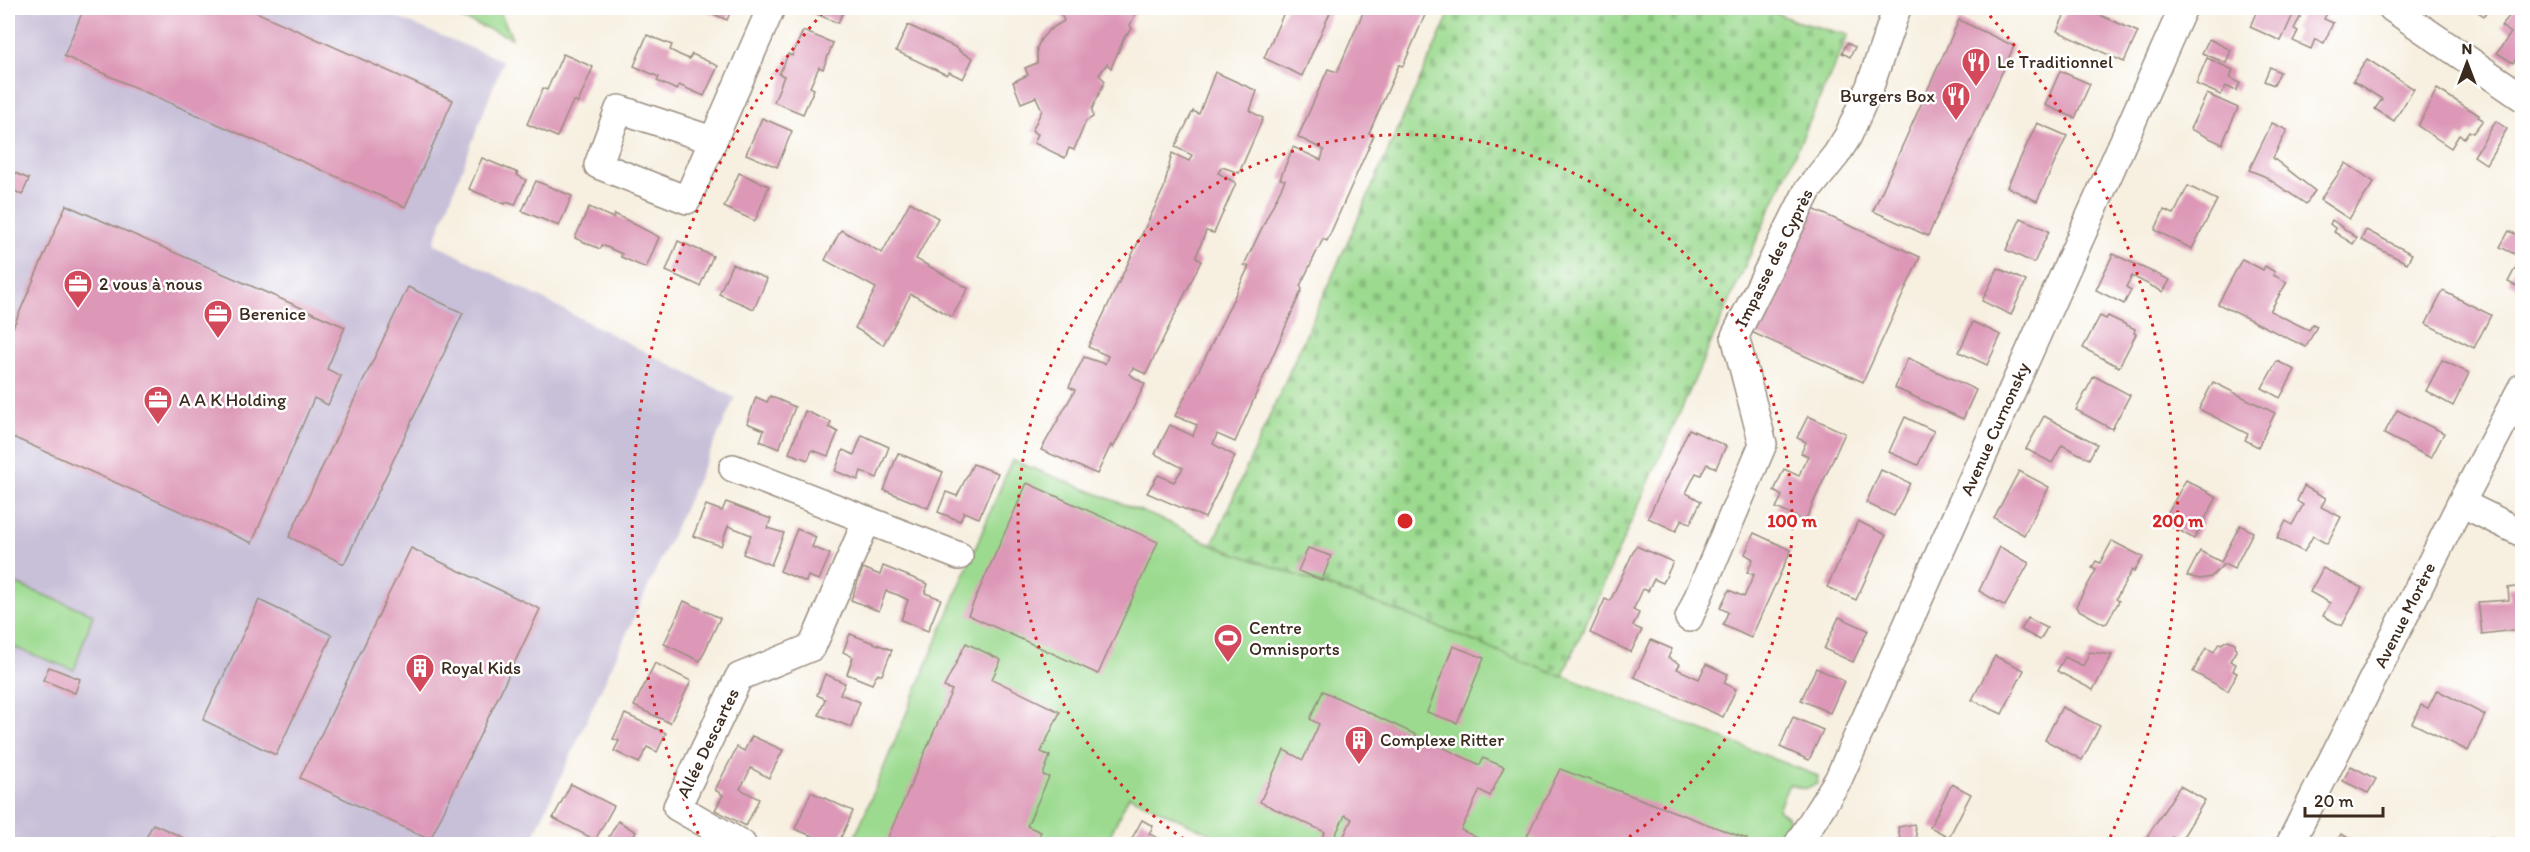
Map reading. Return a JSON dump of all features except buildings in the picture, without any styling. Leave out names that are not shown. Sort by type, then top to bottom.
[{"type":"street","points":[[712,140],[771,8]]},
{"type":"street","name":"Impasse des Cyprès","points":[[1689,618],[1763,444],[1735,336],[1808,190],[1848,136],[1870,86],[1897,8]]},
{"type":"street","name":"Avenue Curnonsky","points":[[1798,844],[1838,780],[2183,8]]},
{"type":"street","points":[[2392,8],[2523,97]]},
{"type":"street","name":"Avenue Morère","points":[[2290,844],[2461,503],[2523,387]]},
{"type":"street","points":[[733,468],[959,556]]},
{"type":"street","points":[[2461,503],[2523,533]]},
{"type":"street","name":"Allée Descartes","points":[[742,844],[677,807],[739,677],[812,647],[867,520]]},
{"type":"shaded area","points":[[8,8],[374,8],[503,61],[434,243],[735,398],[530,844],[8,844]]},
{"type":"green space","points":[[434,8],[498,8],[512,38]]},
{"type":"green space","points":[[1452,8],[1764,8],[1795,21],[1848,35],[1562,677],[1411,616],[1212,545]]},
{"type":"green space","name":"Centre Omnisports","points":[[1012,460],[1168,522],[1212,545],[1411,616],[1818,776],[1817,784],[1804,789],[1789,784],[1778,809],[1787,817],[1790,824],[1776,844],[1232,844],[1129,796],[1106,844],[852,844]]},
{"type":"green space","points":[[8,581],[93,614],[74,670],[8,645]]},
{"type":"place","name":"Le Traditionnel","points":[[1976,88]]},
{"type":"place","name":"Burgers Box","points":[[1956,122]]},
{"type":"place","name":"2 vous à nous","points":[[78,310]]},
{"type":"place","name":"Berenice","points":[[218,340]]},
{"type":"place","name":"A A K Holding","points":[[158,426]]},
{"type":"place","name":"Centre Omnisports","points":[[1228,664]]},
{"type":"place","name":"Royal Kids","points":[[420,694]]},
{"type":"place","name":"Complexe Ritter","points":[[1359,766]]}]
